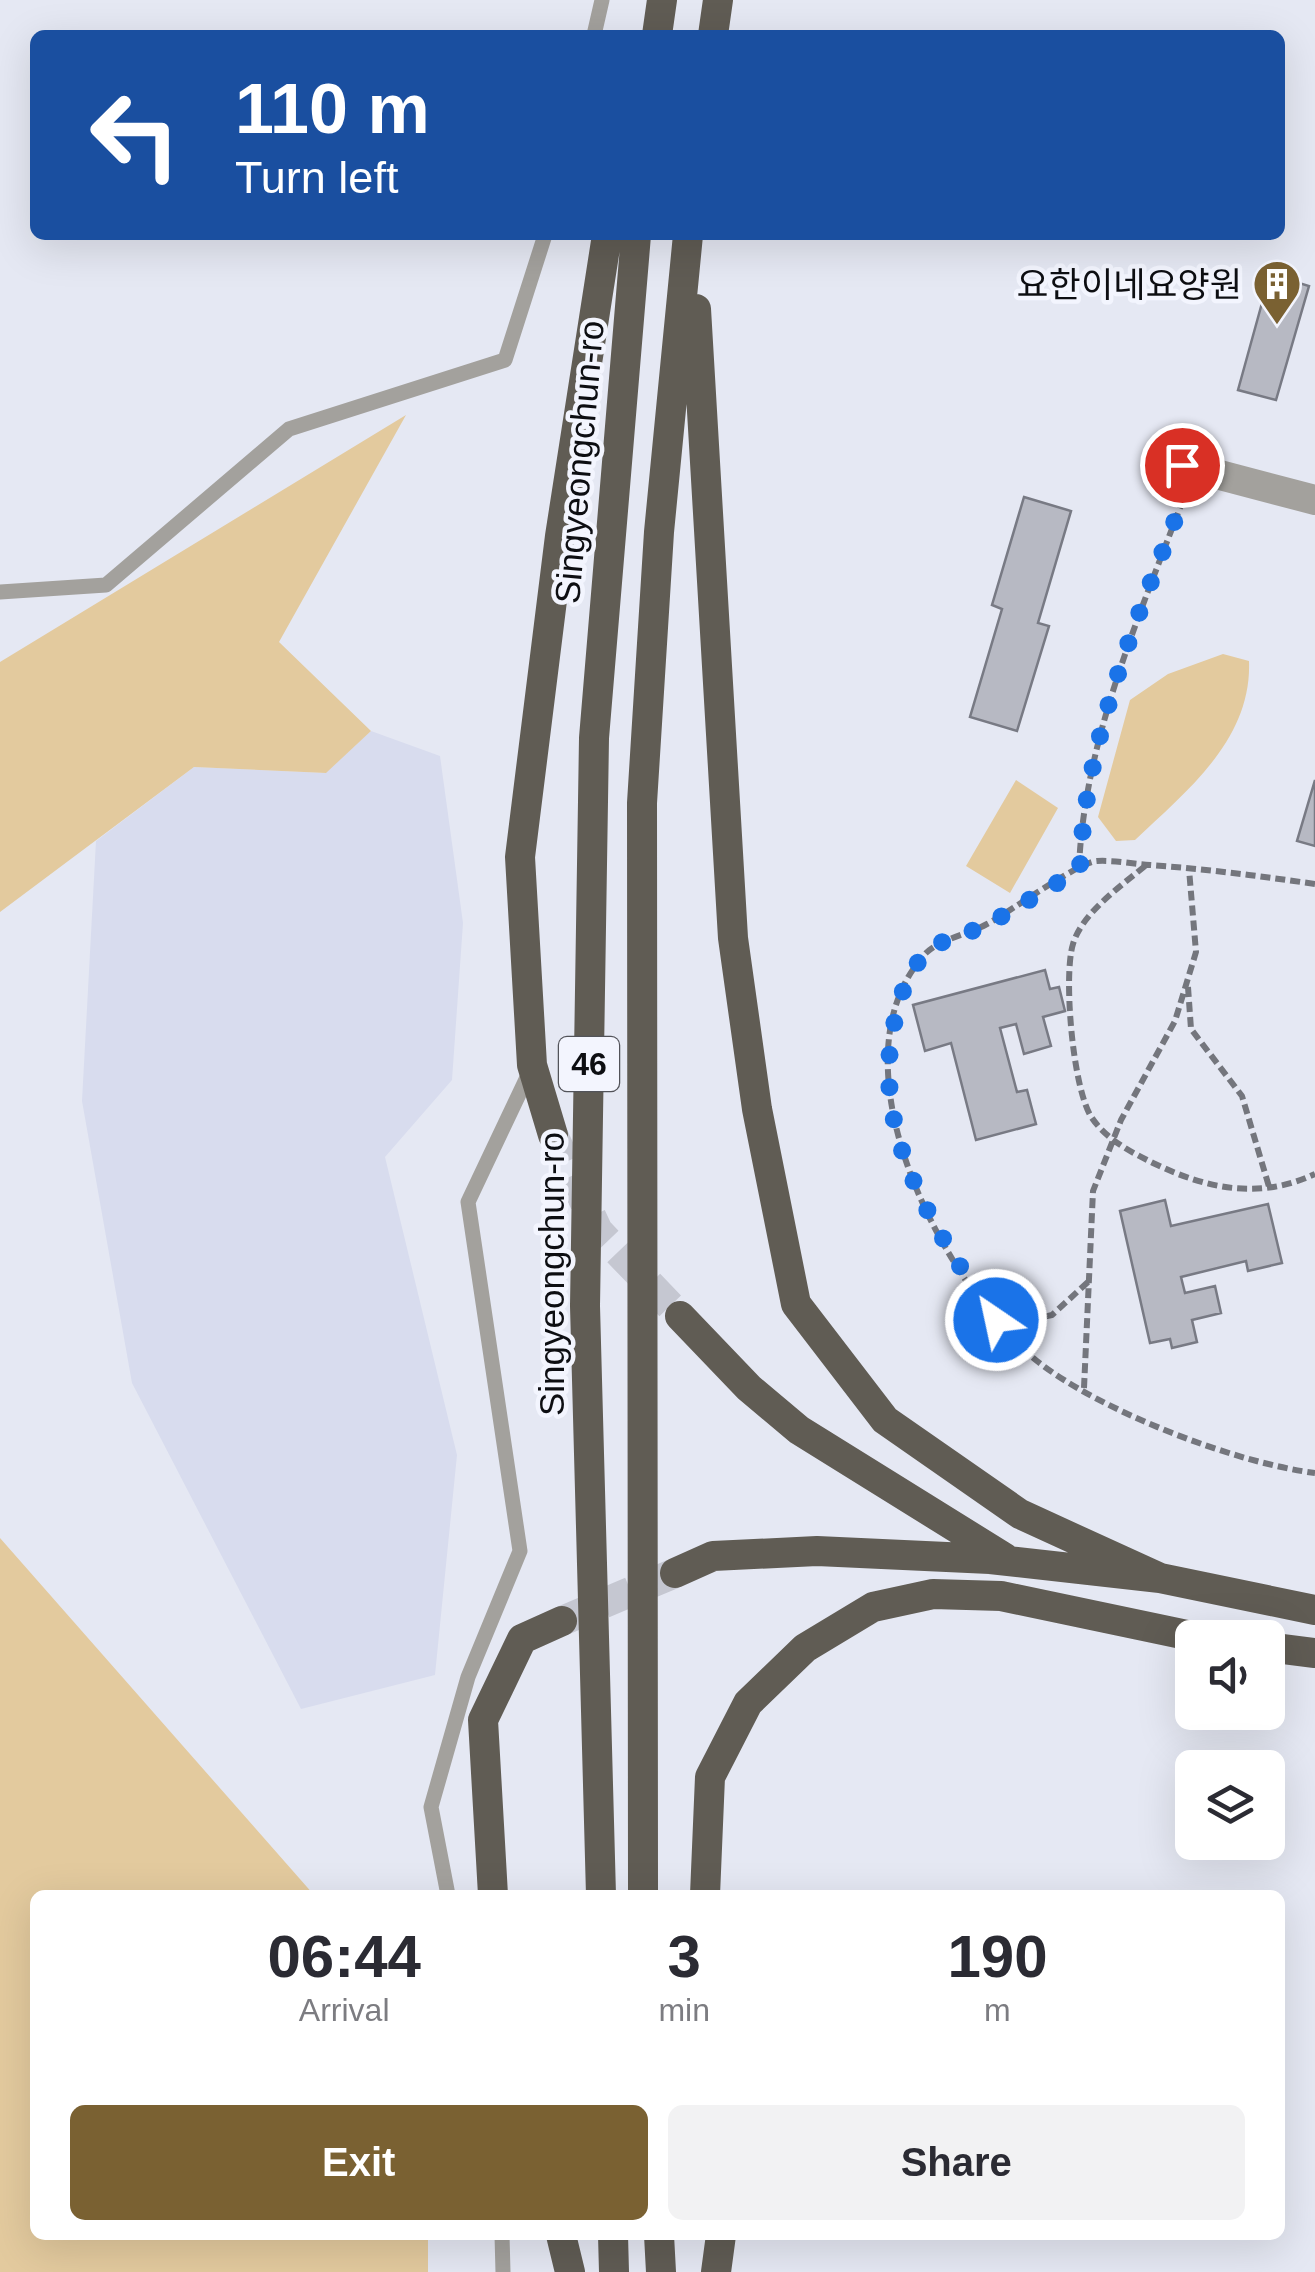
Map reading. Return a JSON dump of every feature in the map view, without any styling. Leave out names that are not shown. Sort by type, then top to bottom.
[{"type":"highway","points":[[714,30],[718,0]]},
{"type":"highway","points":[[553,1135],[532,1065],[520,856],[560,536],[605,240]]},
{"type":"highway","name":"Singyeongchun-ro","points":[[602,1890],[585,1306],[594,738],[636,240]]},
{"type":"highway","points":[[689,240],[733,938],[756,1109],[796,1304],[885,1420],[1020,1514],[1160,1578]]},
{"type":"highway","name":"46","points":[[643,1890],[642,803],[660,532],[689,240]]},
{"type":"highway","points":[[680,1316],[749,1388],[799,1430],[1011,1562],[1128,1621]]},
{"type":"highway","points":[[675,1572],[713,1556],[817,1551],[1011,1562],[1160,1578],[1315,1610]]},
{"type":"highway","points":[[706,1890],[710,1777],[748,1703],[805,1648],[872,1607],[933,1594],[1001,1596],[1175,1632]]},
{"type":"highway","points":[[493,1890],[483,1720],[522,1640],[562,1621]]},
{"type":"highway","points":[[1285,1649],[1315,1653]]},
{"type":"highway","points":[[563,2240],[570,2272]]},
{"type":"highway","points":[[613,2240],[614,2272]]},
{"type":"highway","points":[[659,2240],[661,2272]]},
{"type":"highway","points":[[716,2272],[720,2240]]},
{"type":"street","points":[[1188,466],[1315,500]]},
{"type":"lane","points":[[595,30],[602,0]]},
{"type":"lane","points":[[0,592],[106,585],[289,429],[505,360],[543,240]]},
{"type":"lane","points":[[447,1890],[431,1807],[468,1678],[520,1550],[468,1202],[532,1065]]},
{"type":"lane","points":[[502,2240],[503,2272]]},
{"type":"path","points":[[1080,870],[1081,826],[1118,672],[1188,466]]},
{"type":"path","points":[[1315,884],[1094,860],[985,926],[929,950],[903,984],[891,1034],[889,1080],[898,1140],[920,1200],[1002,1326],[1038,1362],[1130,1414],[1225,1452],[1315,1472]]},
{"type":"path","points":[[1146,865],[1106,899],[1074,940],[1070,962],[1080,1079],[1090,1116],[1113,1140],[1195,1184],[1270,1190],[1315,1174]]},
{"type":"path","points":[[1084,1388],[1093,1191],[1113,1140],[1175,1021],[1196,952],[1188,869]]},
{"type":"path","points":[[1187,980],[1191,1029],[1242,1096],[1270,1190]]},
{"type":"path","points":[[1002,1326],[1052,1315],[1089,1282]]},
{"type":"shaded area","points":[[406,415],[279,642],[371,731],[326,773],[194,767],[0,912],[0,662]]},
{"type":"shaded area","points":[[1223,654],[1249,661],[1240,715],[1228,739],[1195,782],[1135,840],[1116,841],[1098,817],[1130,700],[1168,674]]},
{"type":"shaded area","points":[[371,731],[440,756],[463,923],[452,1080],[385,1157],[457,1455],[435,1675],[301,1709],[132,1383],[82,1101],[96,841],[194,767],[325,773]]},
{"type":"shaded area","points":[[1016,780],[1058,808],[1010,893],[966,866]]},
{"type":"shaded area","points":[[0,1538],[310,1890],[30,1890],[30,2240],[428,2240],[428,2272],[0,2272]]},
{"type":"building","name":"요한이네요양원","points":[[1270,274],[1309,286],[1276,400],[1238,390]]},
{"type":"building","points":[[1024,497],[1071,511],[1038,623],[1049,626],[1017,731],[970,717],[1002,609],[992,605]]},
{"type":"building","points":[[1315,780],[1315,846],[1297,841]]},
{"type":"building","points":[[1045,970],[1050,989],[1059,987],[1065,1011],[1043,1017],[1051,1046],[1024,1054],[1016,1024],[1000,1028],[1017,1092],[1027,1090],[1036,1124],[976,1140],[951,1043],[925,1051],[913,1005]]},
{"type":"building","points":[[1165,1200],[1171,1226],[1268,1204],[1282,1263],[1248,1271],[1246,1261],[1181,1277],[1185,1293],[1215,1286],[1221,1313],[1192,1320],[1197,1342],[1172,1348],[1170,1339],[1150,1343],[1120,1211]]},
{"type":"tunnel","points":[[553,1135],[598,1231],[680,1316]]},
{"type":"tunnel","points":[[562,1621],[675,1573]]},
{"type":"place","name":"요한이네요양원","points":[[1277,326]]},
{"type":"route","points":[[996,1320],[920,1200],[898,1140],[889,1080],[891,1034],[903,984],[929,950],[985,926],[1080,870],[1081,826],[1118,672],[1195,468],[1182,465]]}]
